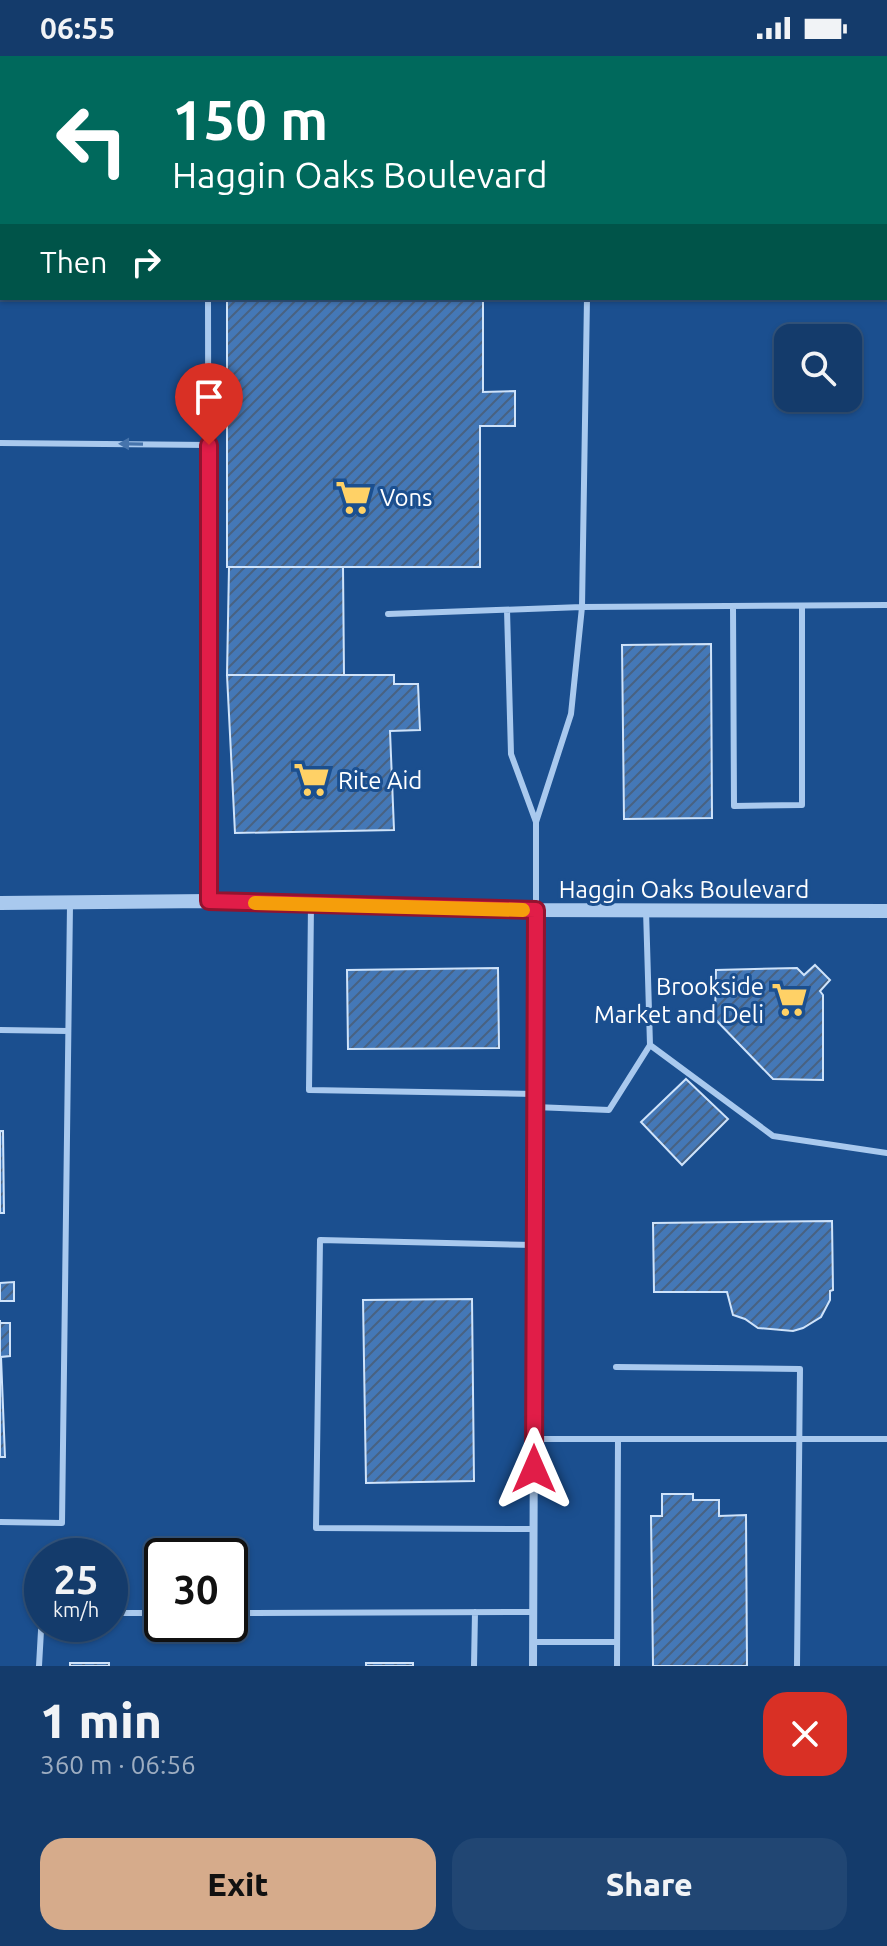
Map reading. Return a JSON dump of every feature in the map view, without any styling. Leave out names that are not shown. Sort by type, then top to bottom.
[{"type":"street","name":"Haggin Oaks Boulevard","points":[[0,903],[209,901],[536,910],[887,911]]},
{"type":"street","points":[[533,1666],[536,910]]},
{"type":"lane","points":[[208,300],[209,901]]},
{"type":"lane","points":[[536,910],[536,822],[571,714],[582,607],[587,300]]},
{"type":"lane","points":[[0,443],[209,445]]},
{"type":"lane","points":[[388,614],[582,607],[887,605]]},
{"type":"lane","points":[[733,606],[734,806],[802,805],[802,606]]},
{"type":"lane","points":[[507,610],[511,754],[536,822]]},
{"type":"lane","points":[[0,1522],[62,1523],[70,903]]},
{"type":"lane","points":[[311,904],[309,1090],[535,1094]]},
{"type":"lane","points":[[535,1107],[609,1110],[650,1045],[646,910]]},
{"type":"lane","points":[[0,1030],[68,1031]]},
{"type":"lane","points":[[650,1045],[773,1136],[887,1153]]},
{"type":"lane","points":[[534,1245],[320,1240],[316,1528],[534,1529]]},
{"type":"lane","points":[[616,1367],[800,1369],[797,1666]]},
{"type":"lane","points":[[534,1439],[887,1439]]},
{"type":"lane","points":[[617,1666],[618,1439]]},
{"type":"lane","points":[[474,1666],[475,1612]]},
{"type":"lane","points":[[248,1613],[533,1612]]},
{"type":"lane","points":[[39,1666],[40,1642]]},
{"type":"lane","points":[[533,1642],[617,1642]]},
{"type":"building","name":"Vons","points":[[227,300],[483,300],[483,392],[515,391],[515,426],[480,426],[480,567],[227,567]]},
{"type":"building","points":[[229,567],[343,567],[344,675],[227,675]]},
{"type":"building","points":[[711,644],[712,818],[624,819],[622,645]]},
{"type":"building","name":"Rite Aid","points":[[227,675],[394,675],[394,684],[418,684],[420,730],[390,731],[394,830],[235,833]]},
{"type":"building","points":[[815,965],[830,980],[820,991],[823,995],[823,1080],[773,1079],[715,1019],[716,970],[797,968],[804,975]]},
{"type":"building","points":[[498,968],[499,1048],[348,1049],[347,970]]},
{"type":"building","points":[[686,1079],[728,1119],[682,1165],[641,1122]]},
{"type":"building","points":[[0,1131],[3,1131],[4,1213],[0,1213]]},
{"type":"building","points":[[832,1221],[833,1290],[821,1317],[803,1328],[793,1331],[758,1328],[733,1315],[727,1292],[654,1292],[653,1223]]},
{"type":"building","points":[[14,1282],[14,1301],[0,1301],[0,1283]]},
{"type":"building","points":[[472,1299],[474,1481],[366,1483],[363,1300]]},
{"type":"building","points":[[0,1323],[10,1323],[10,1356],[1,1357],[5,1457],[0,1457]]},
{"type":"building","points":[[662,1494],[693,1494],[693,1500],[719,1500],[719,1516],[746,1515],[747,1666],[653,1666],[651,1516],[662,1516]]},
{"type":"building","points":[[70,1663],[109,1663],[109,1666],[70,1666]]},
{"type":"building","points":[[366,1663],[413,1663],[413,1666],[366,1666]]},
{"type":"slow traffic","points":[[255,903],[523,910]]},
{"type":"place","name":"Vons","points":[[354,497]]},
{"type":"place","name":"Rite Aid","points":[[312,780]]},
{"type":"place","name":"Brookside Market and Deli","points":[[790,1000]]},
{"type":"route","points":[[209,445],[209,901],[536,910],[534,1469]]}]
